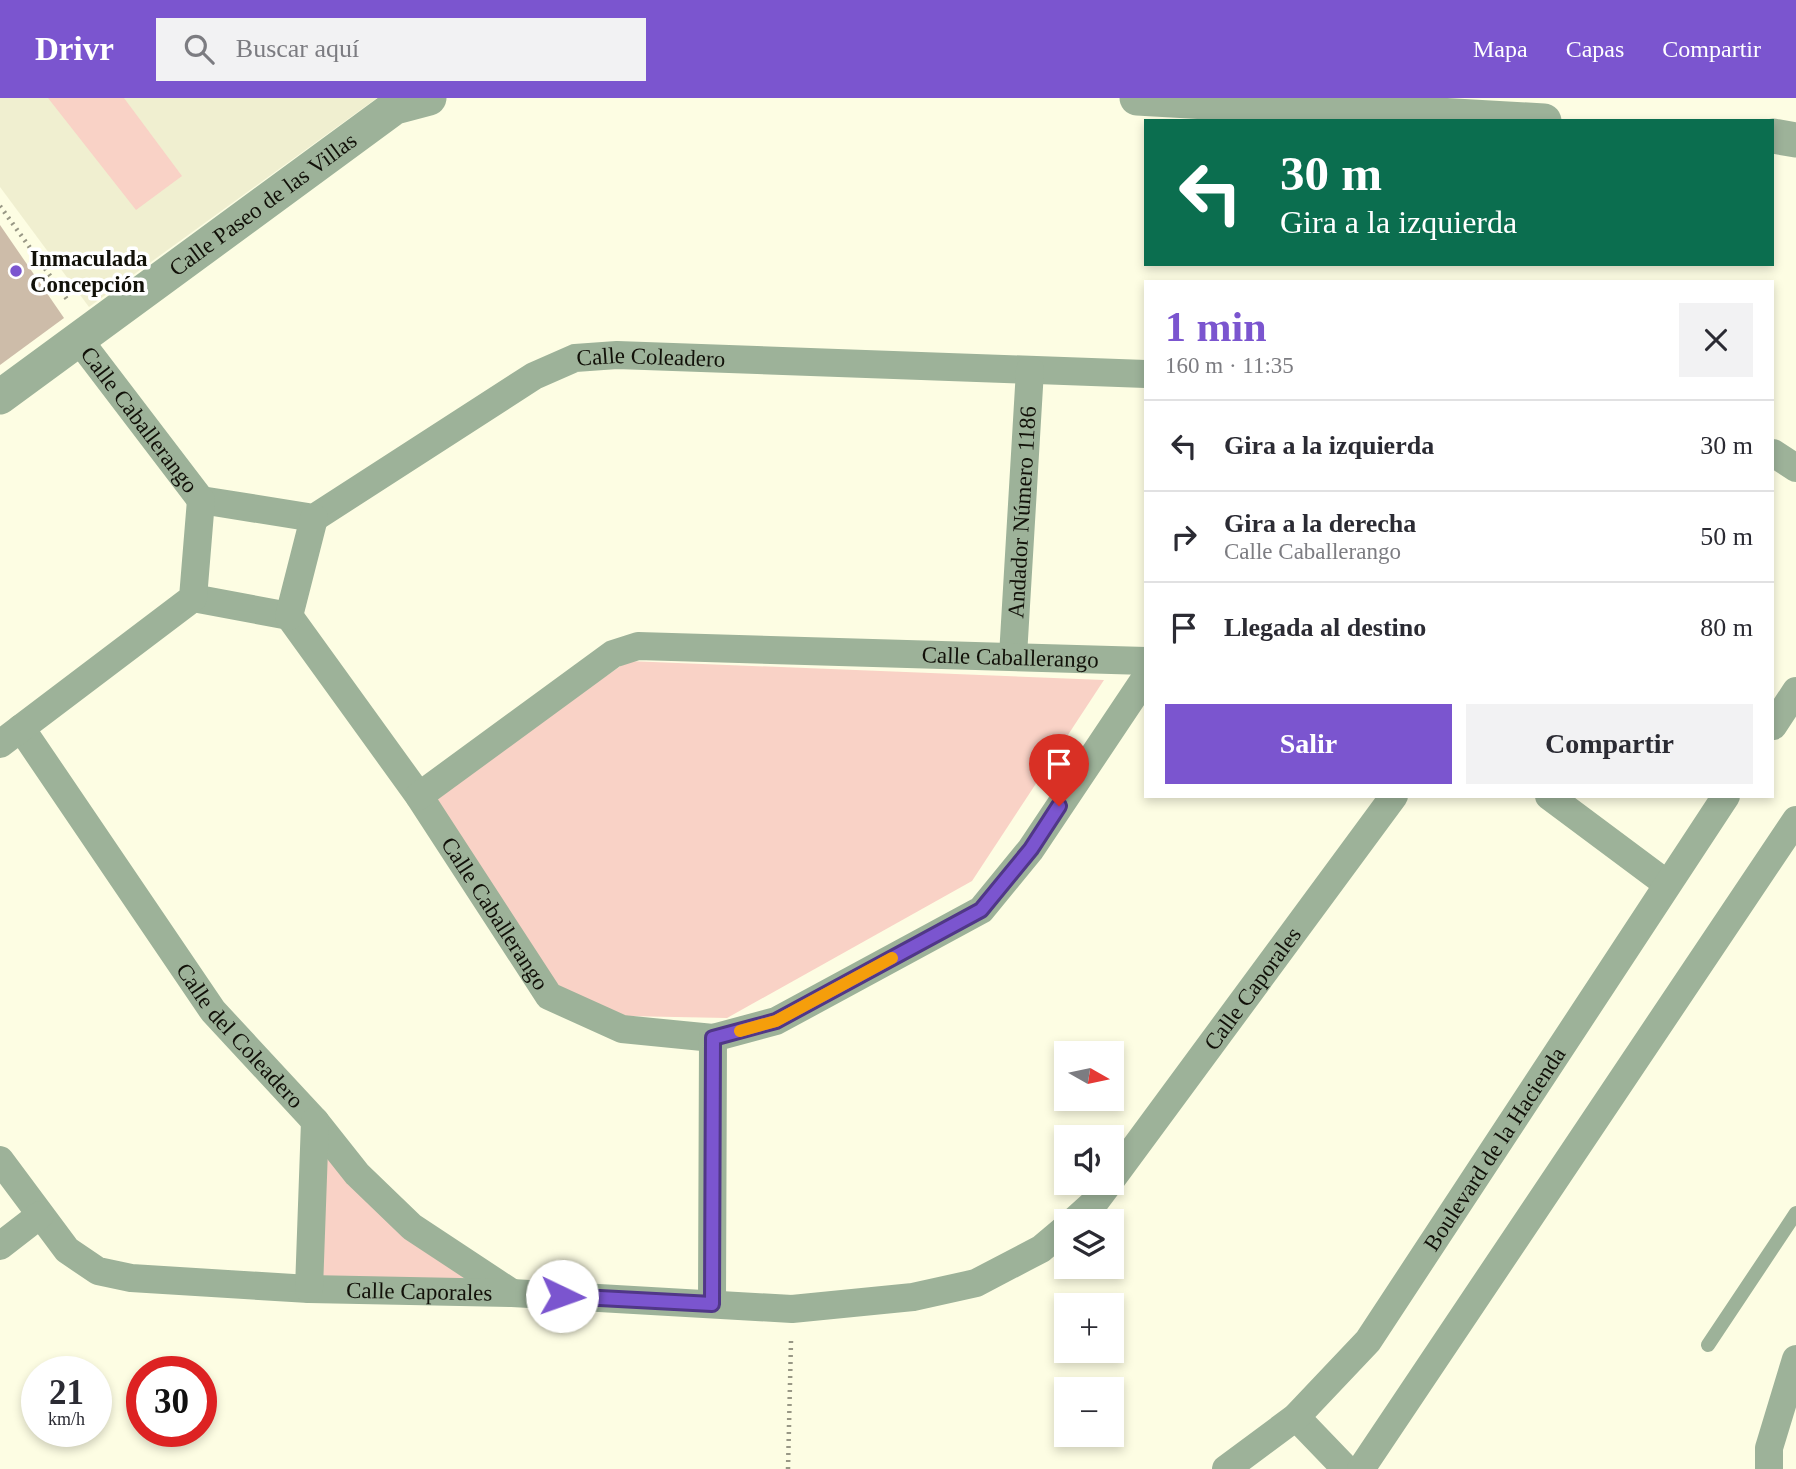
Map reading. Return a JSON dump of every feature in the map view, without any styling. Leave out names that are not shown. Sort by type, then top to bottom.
[{"type":"street","name":"Calle Paseo de las Villas","points":[[0,397],[397,102],[429,98]]},
{"type":"street","points":[[1137,98],[1509,119]]},
{"type":"street","points":[[1774,136],[1796,140]]},
{"type":"street","name":"Calle Caballerango","points":[[84,336],[201,500]]},
{"type":"street","name":"Calle Coleadero","points":[[314,518],[534,376],[575,358],[617,355],[1144,374]]},
{"type":"street","name":"Andador Número 1186","points":[[1013,656],[1030,370]]},
{"type":"street","points":[[1774,454],[1796,468]]},
{"type":"street","points":[[201,500],[314,518],[289,616],[193,598],[201,500]]},
{"type":"street","name":"Calle del Coleadero","points":[[193,598],[10,736],[213,1012],[316,1121],[357,1174],[412,1227],[512,1293]]},
{"type":"street","name":"Calle Caballerango","points":[[289,616],[419,796],[549,996],[622,1029],[713,1038],[776,1021],[981,910],[1031,849],[1144,680]]},
{"type":"street","name":"Calle Caballerango","points":[[419,796],[613,654],[638,646],[1144,661]]},
{"type":"street","points":[[1774,724],[1796,691]]},
{"type":"street","name":"Calle Caporales","points":[[1124,1163],[1393,798]]},
{"type":"street","points":[[1552,798],[1667,884]]},
{"type":"street","name":"Boulevard de la Hacienda","points":[[1226,1469],[1296,1417],[1368,1341],[1725,798]]},
{"type":"street","points":[[1361,1469],[1796,820]]},
{"type":"street","points":[[712,1304],[713,1038]]},
{"type":"street","points":[[309,1289],[316,1121]]},
{"type":"street","name":"Calle Caporales","points":[[0,1160],[67,1250],[98,1271],[131,1278],[309,1289],[512,1293],[792,1309],[913,1297],[976,1283],[1041,1249],[1054,1238]]},
{"type":"street","name":"Calle Caporales","points":[[1087,1209],[1100,1195]]},
{"type":"street","points":[[0,1245],[40,1215]]},
{"type":"street","points":[[1769,1469],[1769,1448],[1796,1359]]},
{"type":"street","points":[[1296,1417],[1346,1469]]},
{"type":"lane","points":[[1708,1345],[1796,1213]]},
{"type":"path","points":[[0,206],[84,336]]},
{"type":"path","points":[[788,1469],[792,1309]]},
{"type":"shaded area","points":[[0,98],[377,98],[89,307],[0,187]]},
{"type":"shaded area","points":[[48,98],[124,98],[182,176],[136,210]]},
{"type":"shaded area","points":[[628,661],[1104,680],[972,881],[727,1018],[624,1016],[556,985],[435,805],[437,792]]},
{"type":"shaded area","points":[[322,1144],[472,1278],[317,1280]]},
{"type":"building","name":"Inmaculada Concepción","points":[[0,225],[64,318],[0,365]]},
{"type":"slow traffic","points":[[740,1031],[776,1021],[892,958]]},
{"type":"place","name":"Inmaculada Concepción","points":[[16,271]]},
{"type":"route","points":[[562,1296],[712,1304],[713,1038],[776,1021],[981,910],[1031,849],[1059,806]]}]
